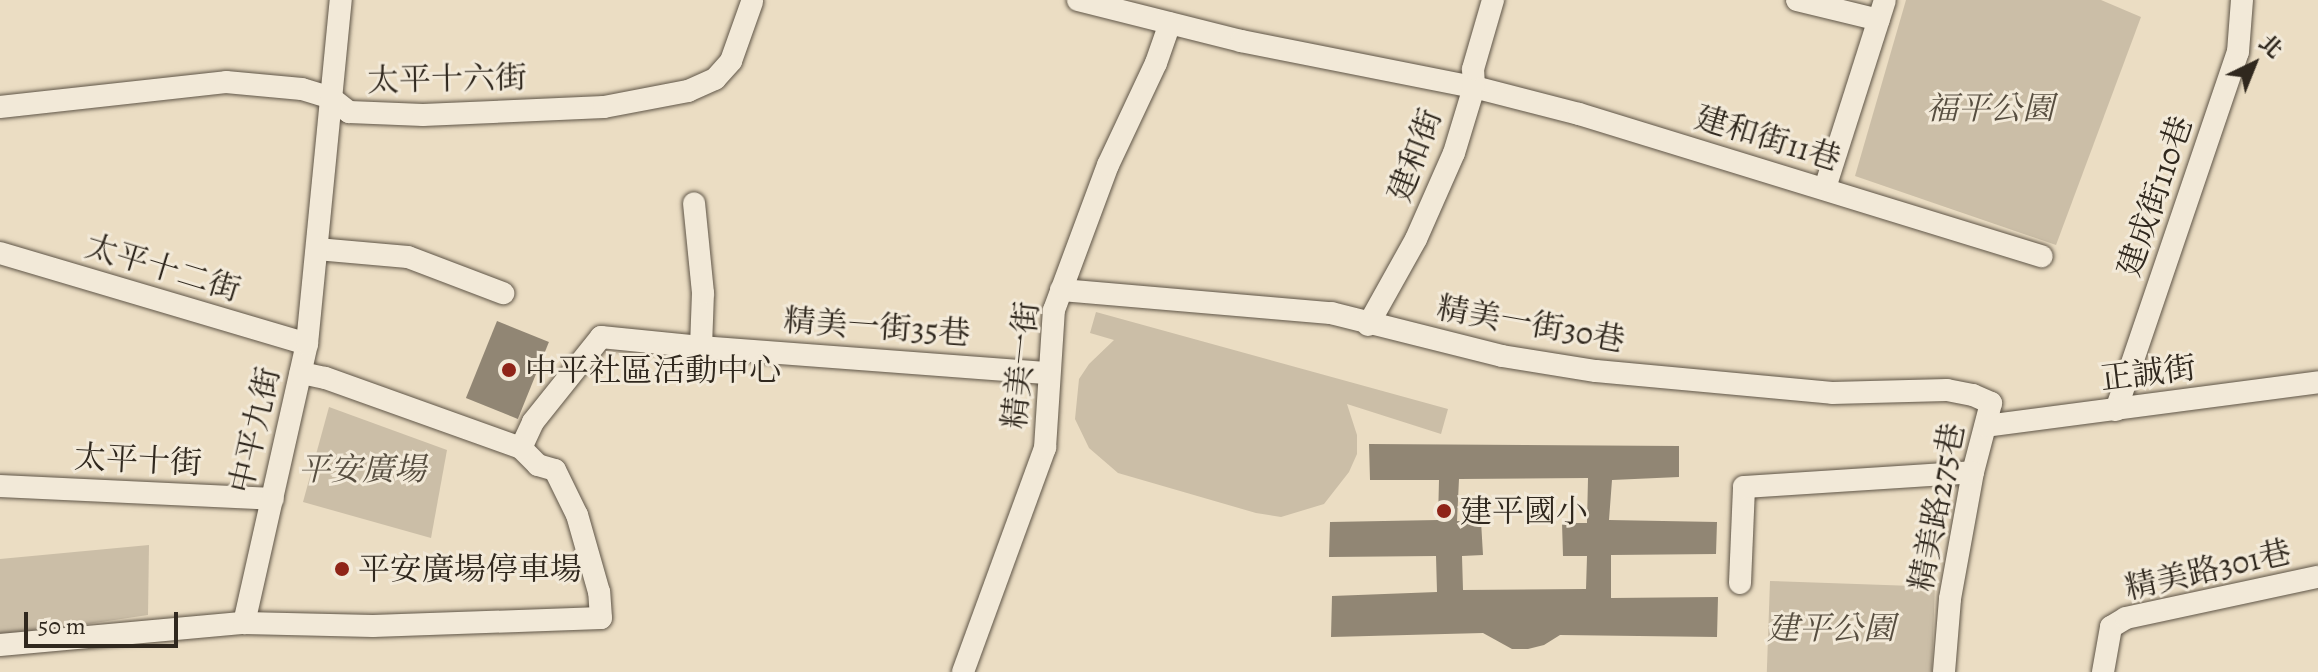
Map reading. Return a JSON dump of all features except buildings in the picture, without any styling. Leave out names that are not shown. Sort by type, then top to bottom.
[{"type":"street","name":"中平九街","points":[[244,623],[307,344],[341,0]]},
{"type":"street","name":"建和街11巷","points":[[1078,0],[1332,61],[1474,87],[1579,114],[2042,256]]},
{"type":"street","name":"建和街","points":[[1368,325],[1416,239],[1454,153],[1474,87],[1473,69],[1493,0]]},
{"type":"street","points":[[1797,0],[1882,10],[1825,188]]},
{"type":"street","name":"建成街110巷","points":[[2116,410],[2238,52],[2242,0]]},
{"type":"street","name":"太平十六街","points":[[0,107],[226,82],[302,89],[331,98],[349,112],[423,115],[604,107],[688,91],[715,79],[731,61],[752,2]]},
{"type":"street","name":"精美一街","points":[[963,672],[1045,448],[1054,310],[1108,165],[1156,63],[1170,23]]},
{"type":"street","points":[[694,203],[703,293],[701,347]]},
{"type":"street","points":[[317,249],[408,257],[503,293]]},
{"type":"street","name":"太平十二街","points":[[0,253],[307,344]]},
{"type":"street","name":"精美一街30巷","points":[[1061,290],[1331,313],[1368,325],[1502,356],[1596,371],[1832,393],[1947,390],[1991,403]]},
{"type":"street","name":"精美一街35巷","points":[[521,448],[533,422],[601,337],[1048,373]]},
{"type":"street","points":[[0,645],[244,623],[373,626],[601,618],[599,592],[577,515],[555,470],[538,465],[521,448],[325,378],[301,373]]},
{"type":"street","name":"正誠街","points":[[1986,426],[2318,382]]},
{"type":"street","name":"精美路275巷","points":[[1944,672],[1950,599],[1973,472],[1991,403]]},
{"type":"street","points":[[1740,583],[1744,487],[1973,472]]},
{"type":"street","name":"太平十街","points":[[0,486],[273,499]]},
{"type":"street","name":"精美路301巷","points":[[2103,672],[2111,627],[2126,618],[2318,577]]},
{"type":"green space","name":"福平公園","points":[[1906,0],[2101,0],[2141,17],[2056,245],[1855,176]]},
{"type":"green space","points":[[1096,312],[1448,409],[1441,434],[1347,404],[1357,435],[1357,454],[1349,472],[1324,504],[1281,517],[1256,513],[1118,473],[1089,448],[1075,419],[1079,379],[1089,364],[1114,340],[1090,333]]},
{"type":"green space","name":"平安廣場","points":[[329,407],[447,450],[431,538],[303,502]]},
{"type":"green space","points":[[149,545],[148,615],[0,637],[0,559]]},
{"type":"green space","name":"建平公園","points":[[1770,581],[1935,587],[1932,672],[1767,672]]},
{"type":"place","name":"中平社區活動中心","points":[[509,370]]},
{"type":"place","name":"建平國小","points":[[1444,511]]},
{"type":"place","name":"平安廣場停車場","points":[[342,569]]}]
